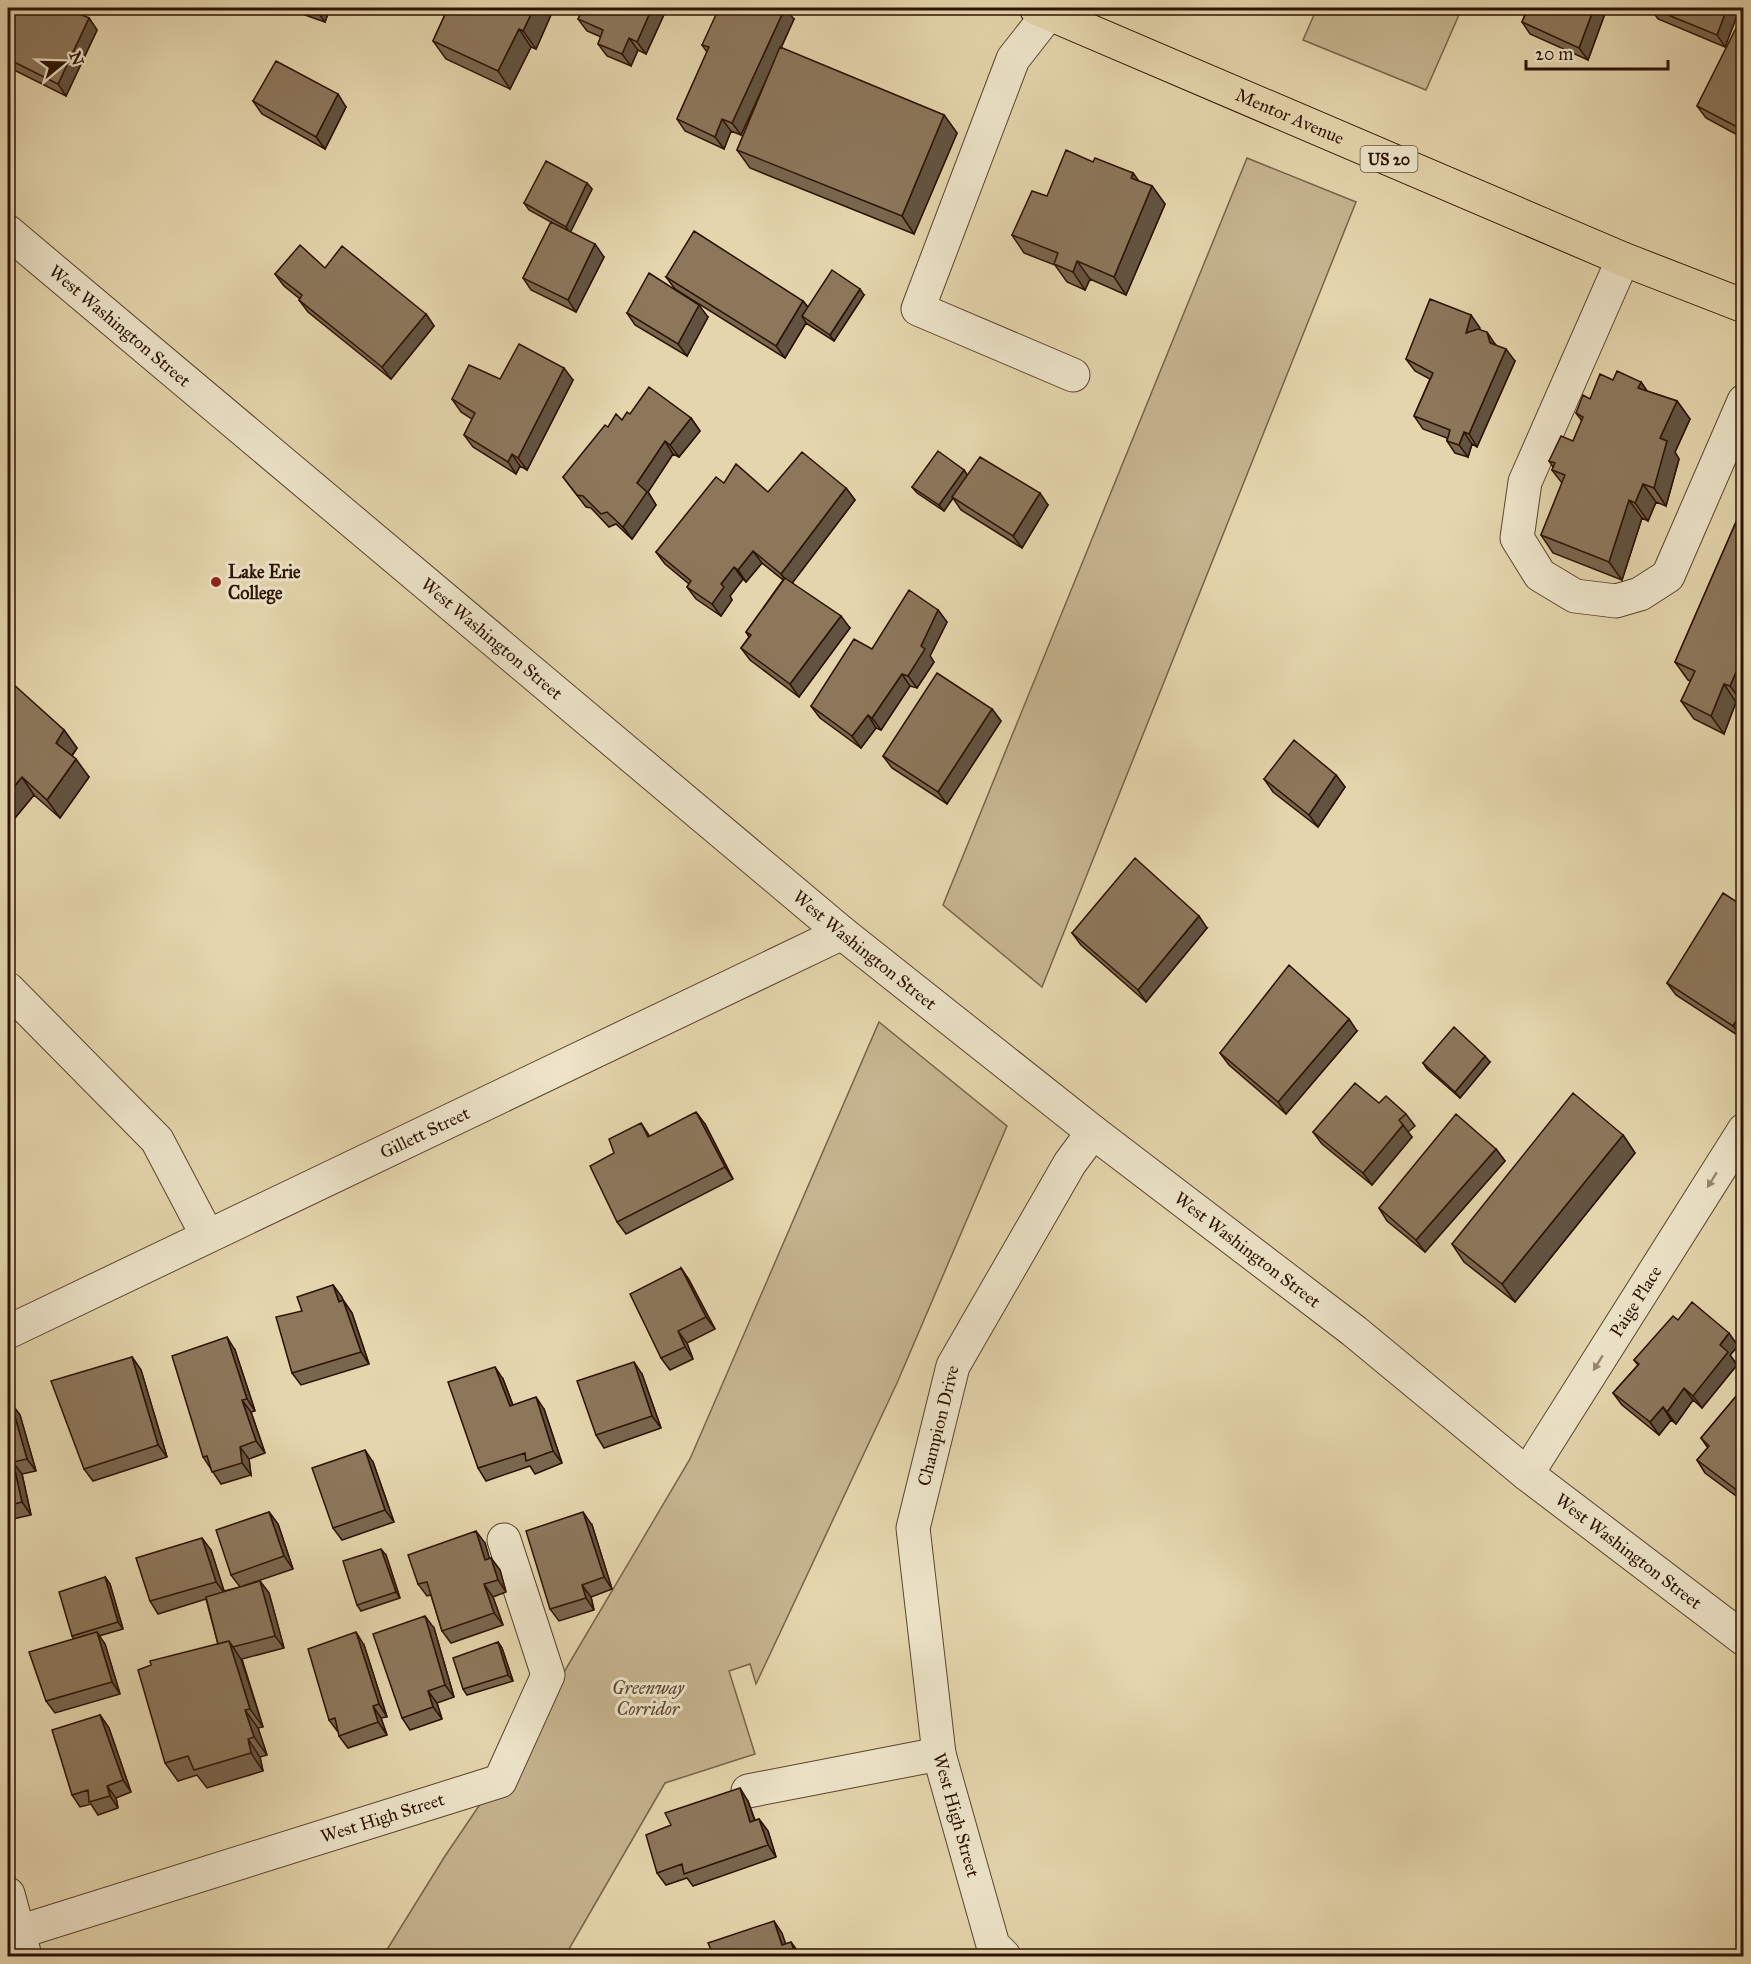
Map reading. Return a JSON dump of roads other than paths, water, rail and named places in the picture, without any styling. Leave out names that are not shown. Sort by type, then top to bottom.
[{"type":"main road","name":"Mentor Avenue","points":[[1043,10],[1623,259],[1743,306]]},
{"type":"street","points":[[1043,10],[1014,59],[918,309],[1073,375]]},
{"type":"street","name":"West Washington Street","points":[[8,232],[842,933],[1093,1132],[1354,1331],[1527,1474],[1743,1639]]},
{"type":"street","points":[[1623,259],[1525,482],[1517,538],[1540,575],[1575,596],[1616,601],[1640,594],[1668,576],[1743,401]]},
{"type":"street","name":"Gillett Street","points":[[8,1332],[842,933]]},
{"type":"street","points":[[8,989],[157,1140],[207,1235]]},
{"type":"street","name":"Paige Place","points":[[1527,1474],[1743,1130]]},
{"type":"street","name":"Champion Drive","points":[[939,1754],[913,1528],[953,1366],[1070,1163],[1093,1132]]},
{"type":"street","name":"West High Street","points":[[22,1944],[500,1781],[548,1675],[504,1540]]},
{"type":"street","name":"West High Street","points":[[748,1791],[939,1754],[993,1945],[1004,1956]]},
{"type":"street","points":[[8,1894],[22,1944]]},
{"type":"place","name":"Lake Erie College","points":[[216,582]]},
{"type":"park label","name":"Greenway Corridor","points":[[648,1698]]}]
